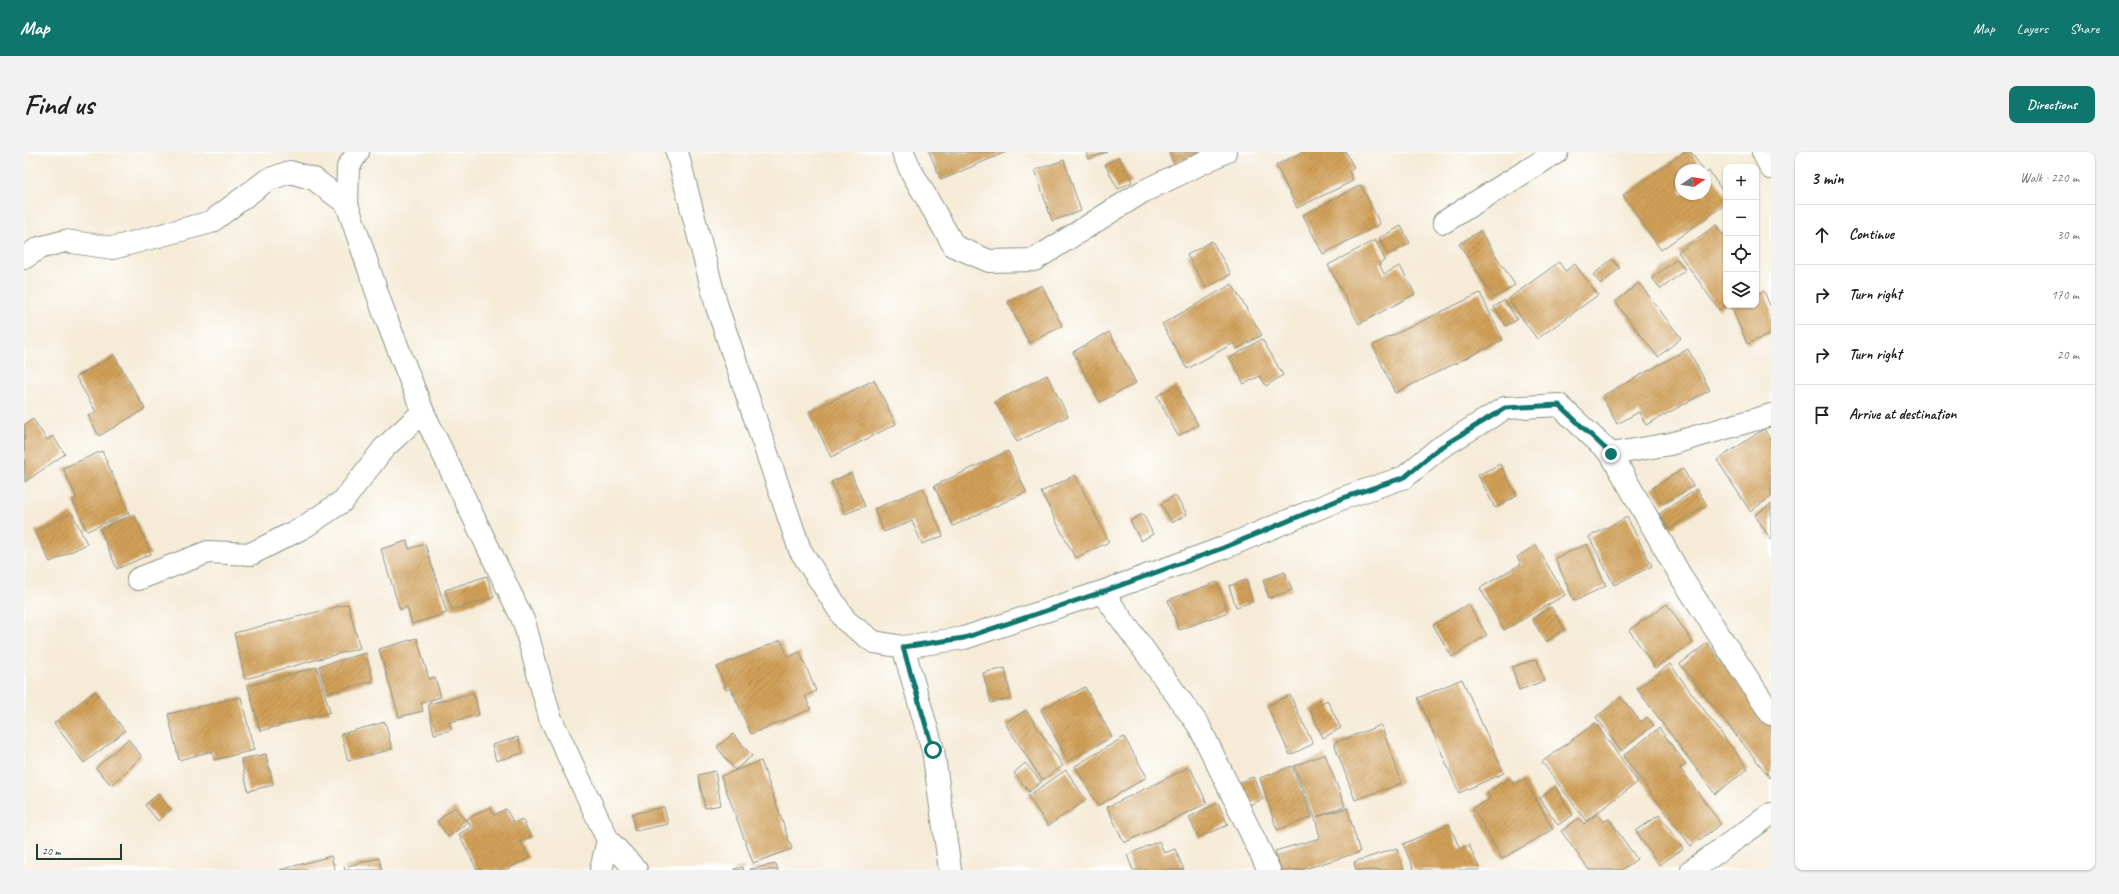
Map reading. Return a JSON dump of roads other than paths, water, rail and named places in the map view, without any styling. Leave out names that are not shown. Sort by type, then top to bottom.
[{"type":"street","points":[[358,152],[348,167],[347,204],[384,313],[423,412],[524,622],[550,717],[608,840],[636,870]]},
{"type":"street","points":[[677,152],[717,306],[800,550],[846,621],[874,642],[903,647],[964,638],[1102,592],[1223,548],[1343,498],[1405,477],[1438,449],[1505,408],[1559,405],[1611,454],[1683,580],[1771,714]]},
{"type":"street","points":[[903,152],[910,169],[954,246],[989,261],[1034,260],[1142,192],[1225,152]]},
{"type":"street","points":[[1444,222],[1557,152]]},
{"type":"street","points":[[1764,152],[1771,168]]},
{"type":"street","points":[[24,258],[39,248],[65,241],[113,248],[211,222],[267,180],[290,172],[314,179],[347,204]]},
{"type":"street","points":[[138,579],[208,552],[251,554],[304,527],[343,501],[384,448],[423,412]]},
{"type":"street","points":[[1611,454],[1670,444],[1771,415]]},
{"type":"street","points":[[1102,592],[1199,726],[1269,870]]},
{"type":"street","points":[[903,647],[933,750],[950,870]]},
{"type":"street","points":[[1692,870],[1771,814]]},
{"type":"street","points":[[601,870],[608,840]]}]
